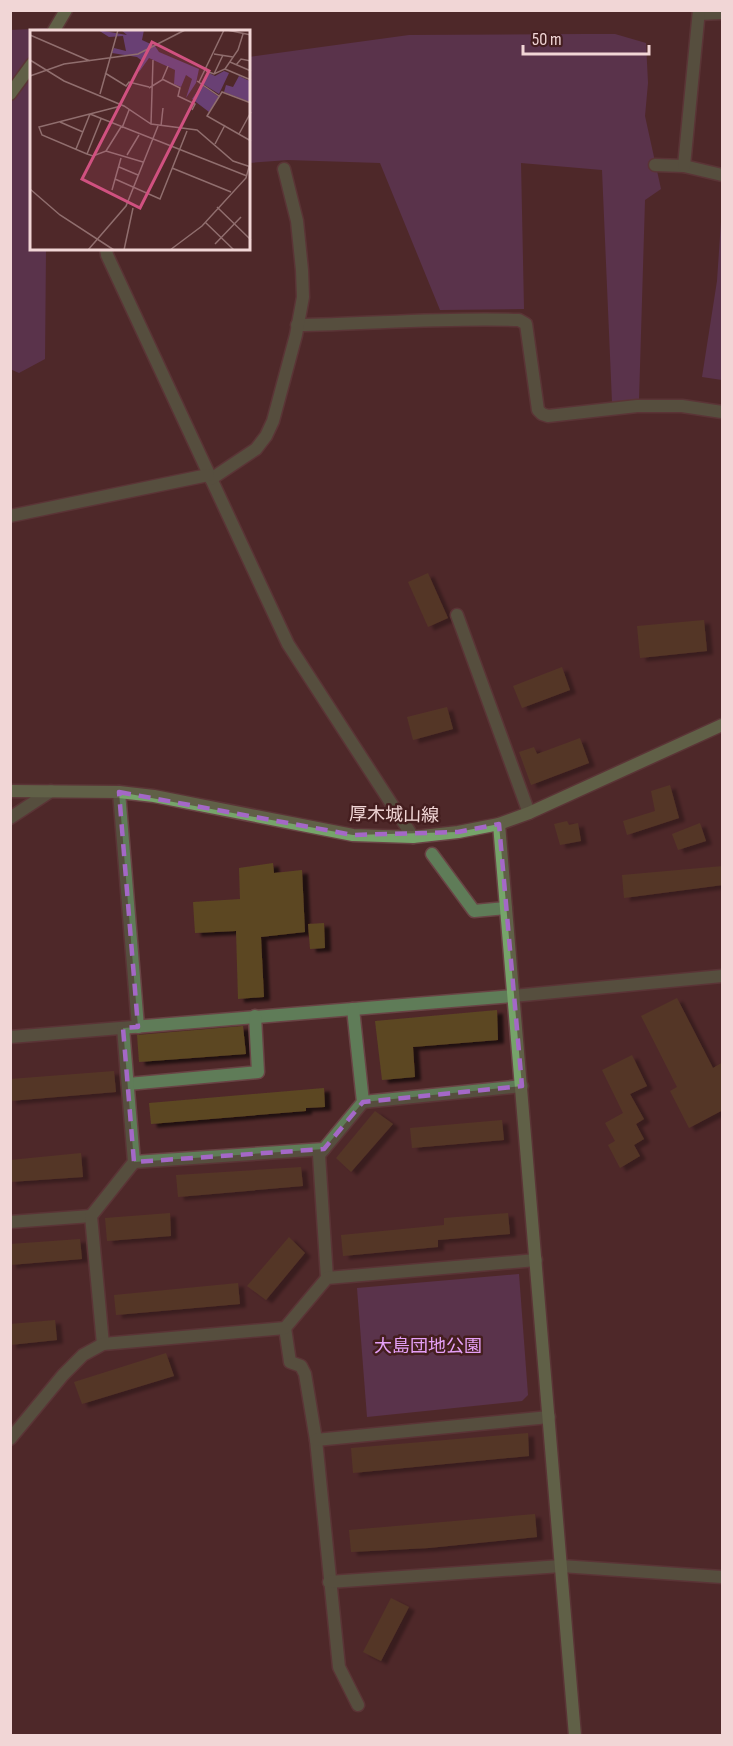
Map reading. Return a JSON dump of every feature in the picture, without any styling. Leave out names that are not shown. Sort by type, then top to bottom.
[{"type":"street","points":[[54,30],[66,10]]},
{"type":"street","points":[[684,166],[699,12],[723,13]]},
{"type":"street","points":[[10,94],[30,67]]},
{"type":"street","points":[[655,165],[684,166],[723,175]]},
{"type":"street","points":[[10,516],[210,477],[256,449],[266,436],[273,421],[296,335],[303,297],[297,220],[284,170]]},
{"type":"street","points":[[106,250],[288,644],[413,837]]},
{"type":"street","points":[[297,326],[446,319],[519,320],[526,324],[538,410],[545,415],[637,406],[682,406],[723,411]]},
{"type":"street","points":[[457,615],[529,813]]},
{"type":"street","name":"厚木城山線","points":[[10,791],[119,792],[187,801],[353,835],[413,837],[499,824],[529,813],[723,725]]},
{"type":"street","points":[[10,818],[51,791]]},
{"type":"street","points":[[119,792],[138,1027]]},
{"type":"street","points":[[499,824],[575,1736]]},
{"type":"street","points":[[432,854],[474,911],[506,908]]},
{"type":"street","points":[[10,1037],[513,996],[723,976]]},
{"type":"street","points":[[353,1009],[363,1102]]},
{"type":"street","points":[[128,1084],[258,1072],[255,1016]]},
{"type":"street","points":[[103,1344],[92,1216],[134,1162],[123,1028]]},
{"type":"street","points":[[10,1439],[63,1375],[83,1355],[103,1344],[285,1328],[327,1278],[319,1155],[363,1102],[522,1086]]},
{"type":"street","points":[[134,1162],[324,1149]]},
{"type":"street","points":[[10,1222],[92,1216]]},
{"type":"street","points":[[327,1278],[536,1260]]},
{"type":"street","points":[[285,1328],[290,1362],[301,1366],[305,1374],[316,1440],[339,1668],[358,1705]]},
{"type":"street","points":[[316,1440],[549,1417]]},
{"type":"street","points":[[329,1582],[561,1566],[723,1577]]},
{"type":"highlighted area","points":[[119,792],[353,835],[458,832],[499,824],[522,1086],[363,1102],[324,1149],[134,1162],[123,1028],[138,1027]]},
{"type":"green space","points":[[54,28],[66,30],[30,30],[30,250],[46,250],[45,359],[19,373],[10,369],[10,30]]},
{"type":"green space","points":[[615,34],[646,43],[648,83],[645,116],[661,189],[645,200],[639,400],[612,402],[602,170],[521,163],[524,309],[440,310],[380,163],[288,160],[250,163],[250,57],[409,35]]},
{"type":"green space","points":[[722,207],[722,380],[702,377],[717,281]]},
{"type":"green space","name":"大島団地公園","points":[[519,1274],[528,1395],[522,1401],[367,1417],[357,1288]]},
{"type":"building","points":[[428,573],[448,618],[428,627],[408,582]]},
{"type":"building","points":[[704,620],[707,651],[640,658],[637,626]]},
{"type":"building","points":[[562,667],[570,690],[522,708],[513,686]]},
{"type":"building","points":[[447,707],[453,729],[413,740],[407,717]]},
{"type":"building","points":[[580,738],[589,763],[531,785],[519,752],[534,747],[537,754]]},
{"type":"building","points":[[670,785],[679,818],[627,835],[623,821],[655,811],[651,791]]},
{"type":"building","points":[[567,821],[569,825],[578,823],[581,841],[560,845],[554,824]]},
{"type":"building","points":[[700,823],[706,841],[678,850],[672,834]]},
{"type":"building","points":[[273,863],[274,873],[302,870],[305,932],[261,937],[264,997],[238,999],[236,931],[195,933],[193,902],[240,899],[239,868]]},
{"type":"building","points":[[723,866],[723,885],[624,898],[622,875]]},
{"type":"building","points":[[324,923],[325,948],[310,949],[308,924]]},
{"type":"building","points":[[677,998],[713,1068],[723,1062],[723,1110],[689,1128],[670,1091],[677,1087],[641,1016]]},
{"type":"building","points":[[497,1010],[498,1040],[413,1047],[415,1077],[382,1080],[375,1021]]},
{"type":"building","points":[[243,1026],[246,1054],[139,1062],[137,1035]]},
{"type":"building","points":[[632,1055],[647,1086],[630,1094],[644,1119],[636,1124],[644,1139],[634,1145],[640,1156],[620,1168],[608,1145],[615,1141],[605,1123],[623,1113],[602,1070]]},
{"type":"building","points":[[114,1071],[116,1092],[10,1101],[10,1079]]},
{"type":"building","points":[[324,1088],[325,1107],[306,1108],[306,1111],[151,1124],[149,1103]]},
{"type":"building","points":[[375,1111],[393,1124],[351,1172],[336,1158]]},
{"type":"building","points":[[502,1120],[504,1140],[412,1148],[410,1128]]},
{"type":"building","points":[[81,1153],[83,1177],[10,1182],[10,1160]]},
{"type":"building","points":[[301,1167],[303,1186],[178,1197],[176,1175]]},
{"type":"building","points":[[170,1213],[171,1236],[107,1241],[105,1218]]},
{"type":"building","points":[[508,1213],[510,1234],[438,1240],[438,1247],[343,1256],[341,1235],[444,1225],[444,1218]]},
{"type":"building","points":[[289,1237],[305,1253],[266,1300],[247,1286]]},
{"type":"building","points":[[80,1239],[82,1259],[10,1265],[10,1244]]},
{"type":"building","points":[[238,1283],[240,1304],[116,1315],[114,1295]]},
{"type":"building","points":[[55,1320],[57,1340],[10,1345],[10,1324]]},
{"type":"building","points":[[166,1353],[174,1376],[82,1404],[74,1382]]},
{"type":"building","points":[[528,1433],[529,1456],[353,1473],[351,1448]]},
{"type":"building","points":[[535,1514],[537,1537],[429,1548],[351,1552],[349,1530]]},
{"type":"building","points":[[391,1598],[409,1607],[381,1661],[363,1652]]}]
